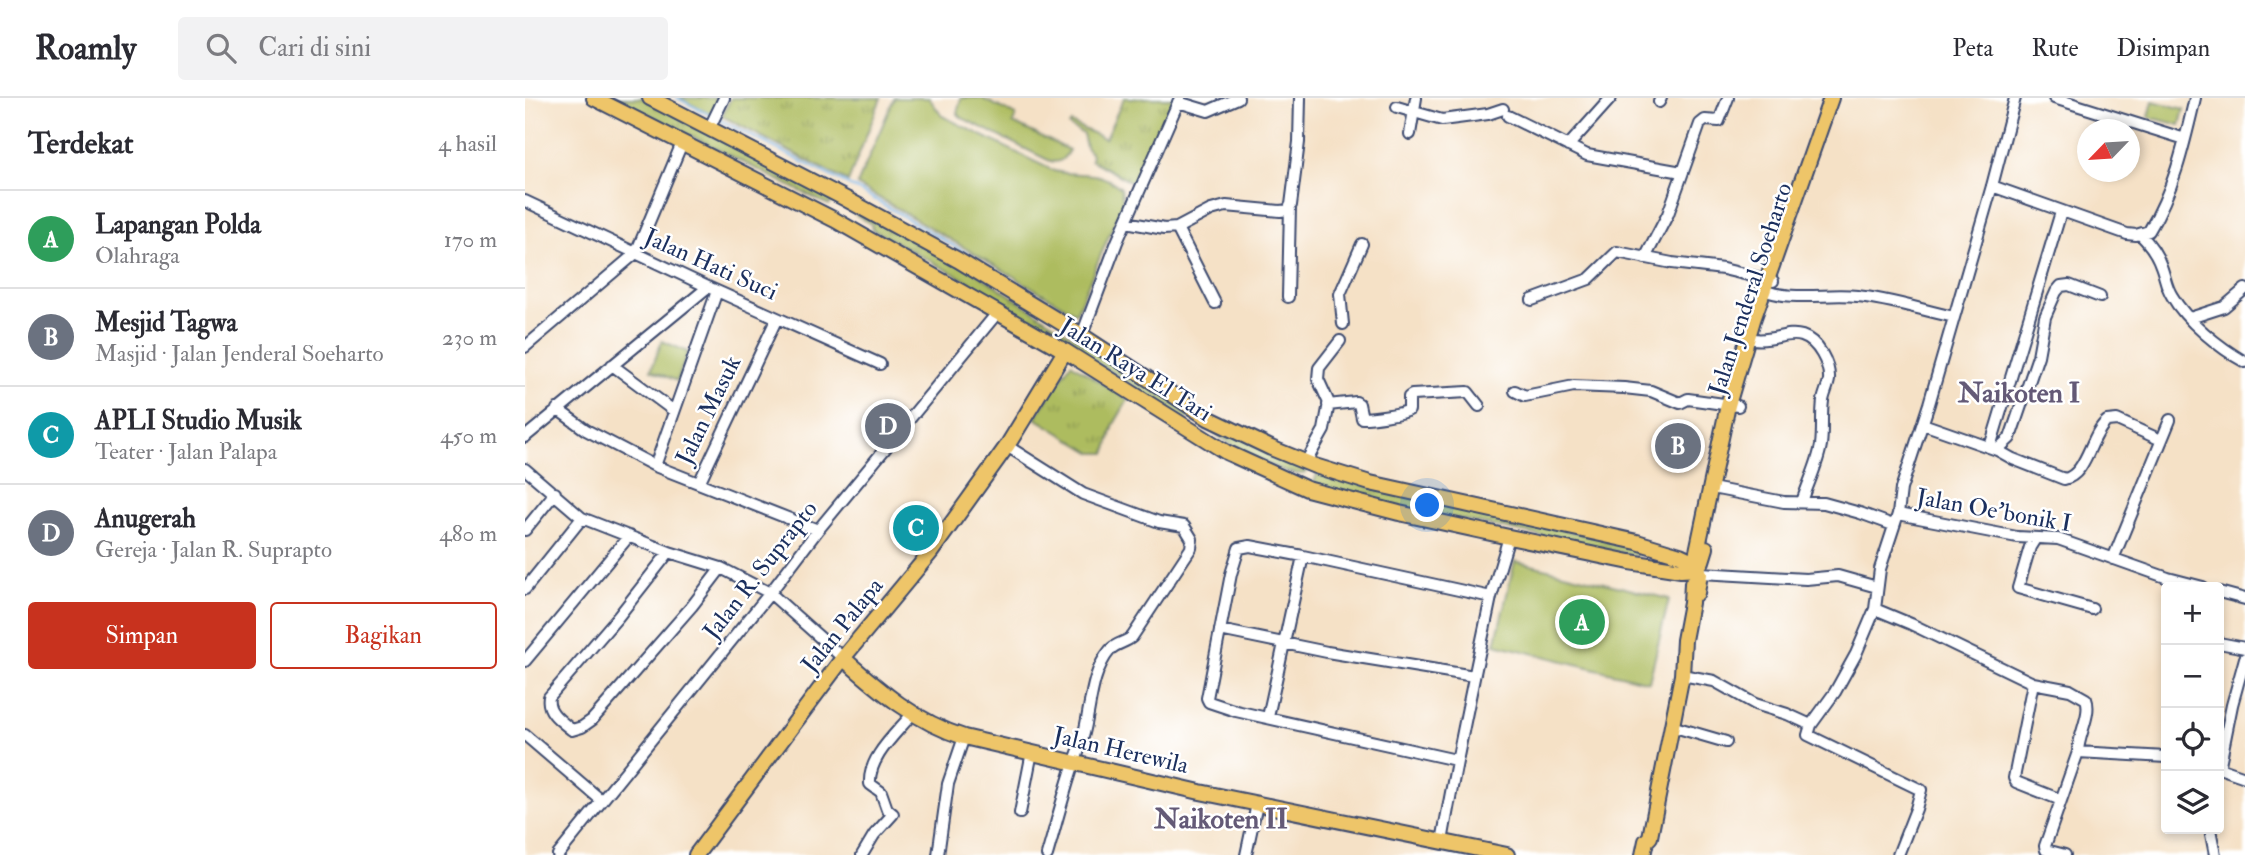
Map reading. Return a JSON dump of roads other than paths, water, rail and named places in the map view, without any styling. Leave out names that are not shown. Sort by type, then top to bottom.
[{"type":"main road","name":"Jalan Raya El Tari","points":[[594,98],[835,220],[1065,351],[1198,435],[1255,466],[1307,489],[1399,513],[1630,562],[1697,568]]},
{"type":"main road","name":"Jalan Raya El Tari","points":[[650,98],[713,122],[958,260],[1082,335],[1208,418],[1311,464],[1370,483],[1637,542],[1697,568]]},
{"type":"main road","name":"Jalan Jenderal Soeharto","points":[[1643,855],[1646,841],[1650,837],[1683,668],[1695,600],[1697,568],[1717,489],[1733,405],[1768,286],[1831,98]]},
{"type":"main road","name":"Jalan Jenderal Soeharto","points":[[1805,180],[1838,98]]},
{"type":"main road","points":[[835,220],[846,199]]},
{"type":"main road","name":"Jalan Jenderal Soeharto","points":[[1703,543],[1753,320],[1768,286]]},
{"type":"main road","name":"Jalan Palapa","points":[[702,853],[843,658],[931,552],[1007,446],[1065,351]]},
{"type":"main road","points":[[1198,435],[1208,418]]},
{"type":"main road","points":[[1307,489],[1311,464]]},
{"type":"main road","points":[[1637,542],[1680,547],[1703,543]]},
{"type":"main road","points":[[1630,562],[1680,580],[1695,600]]},
{"type":"main road","name":"Jalan Herewila","points":[[843,658],[914,715],[964,737],[1257,804],[1507,855]]},
{"type":"main road","points":[[1650,837],[1653,844],[1651,855]]},
{"type":"street","points":[[713,122],[724,98]]},
{"type":"street","points":[[1082,335],[1126,222],[1179,100],[1208,111],[1238,98]]},
{"type":"street","points":[[1288,297],[1290,206],[1299,142],[1300,98]]},
{"type":"street","points":[[1410,134],[1417,113],[1416,98]]},
{"type":"street","points":[[1568,146],[1611,98]]},
{"type":"street","points":[[1645,258],[1662,228],[1700,124],[1708,120],[1719,121],[1728,98]]},
{"type":"street","points":[[1898,855],[1921,790],[1808,735],[1811,725],[1856,654],[1875,609],[1884,554],[1898,514],[1901,489],[1923,424],[2015,98]]},
{"type":"street","points":[[2055,98],[2085,103],[2185,139]]},
{"type":"street","points":[[1992,187],[2127,234],[2149,231],[2178,169],[2195,98]]},
{"type":"street","points":[[1397,107],[1442,120],[1505,112],[1587,155],[1682,172]]},
{"type":"street","points":[[525,347],[636,253],[682,143]]},
{"type":"street","name":"Jalan Hati Suci","points":[[525,201],[880,364]]},
{"type":"street","points":[[1126,222],[1164,229],[1177,228],[1226,205],[1280,211],[1288,210],[1290,206]]},
{"type":"street","points":[[1994,449],[2005,399],[2061,212]]},
{"type":"street","points":[[1177,228],[1215,303]]},
{"type":"street","points":[[2140,234],[2154,251],[2171,295],[2190,318],[2221,346],[2245,362]]},
{"type":"street","points":[[1343,324],[1340,294],[1362,244]]},
{"type":"street","points":[[1532,300],[1589,279],[1617,252],[1723,269],[1794,295],[1860,296],[1954,317]]},
{"type":"street","points":[[1994,449],[2010,438],[2038,356],[2045,317],[2056,292],[2061,286],[2069,285],[2100,297]]},
{"type":"street","points":[[2039,286],[2056,292]]},
{"type":"street","points":[[525,437],[612,365],[712,289]]},
{"type":"street","name":"Jalan Masuk","points":[[655,466],[712,289]]},
{"type":"street","points":[[2190,318],[2224,307],[2245,289]]},
{"type":"street","name":"Jalan R. Suprapto","points":[[558,855],[818,530],[998,312]]},
{"type":"street","name":"Jalan Masuk","points":[[557,409],[586,430],[655,466],[699,483],[777,318]]},
{"type":"street","points":[[1754,339],[1768,341],[1789,334],[1800,335],[1812,341],[1826,366],[1829,380],[1822,406],[1821,446],[1802,502]]},
{"type":"street","points":[[1311,464],[1324,430],[1328,405],[1318,379],[1319,368],[1340,341]]},
{"type":"street","points":[[2020,350],[2038,356]]},
{"type":"street","name":"Jalan Masuk","points":[[612,365],[674,411]]},
{"type":"street","points":[[1515,391],[1525,396],[1574,386],[1624,388],[1651,391],[1679,403],[1688,398],[1733,405]]},
{"type":"street","points":[[1328,405],[1356,401],[1362,418],[1371,418],[1383,414],[1405,413],[1409,410],[1409,397],[1412,394],[1468,392],[1479,406]]},
{"type":"street","points":[[2005,399],[2022,404]]},
{"type":"street","points":[[2113,559],[2170,420]]},
{"type":"street","points":[[1923,424],[1994,449],[2064,479],[2079,470],[2092,442],[2107,421],[2117,421],[2161,440]]},
{"type":"street","points":[[1007,446],[1083,494],[1159,522],[1184,526],[1192,539],[1191,548],[1132,637],[1114,646],[1106,656],[1094,684],[1089,714],[1047,855]]},
{"type":"street","points":[[525,468],[582,518],[525,589]]},
{"type":"street","points":[[699,483],[818,530]]},
{"type":"street","points":[[1717,489],[1770,500],[1824,503],[1893,525]]},
{"type":"street","points":[[525,530],[555,493]]},
{"type":"street","name":"Jalan Oe'bonik I","points":[[1898,514],[2035,539],[2058,539],[2187,582]]},
{"type":"street","name":"Jalan Herewila","points":[[582,518],[669,552],[720,568],[770,593],[843,658]]},
{"type":"street","points":[[525,661],[629,536]]},
{"type":"street","points":[[1441,842],[1491,597],[1509,537]]},
{"type":"street","points":[[2035,539],[2030,547],[2018,588],[2092,609]]},
{"type":"street","points":[[1456,760],[1211,704],[1207,700],[1231,574],[1238,548],[1250,546],[1491,597]]},
{"type":"street","points":[[669,552],[610,626],[548,697],[551,710],[572,730],[587,724],[600,711],[692,606],[720,568]]},
{"type":"street","points":[[1268,717],[1303,556]]},
{"type":"street","points":[[1697,568],[1806,579],[1838,576],[1877,587]]},
{"type":"street","points":[[2224,593],[2245,599]]},
{"type":"street","points":[[1875,609],[2033,682],[2070,690],[2084,697],[2089,706],[2080,733],[2078,752],[2045,847],[2048,851],[2065,855]]},
{"type":"street","points":[[1220,630],[1328,652],[1474,676]]},
{"type":"street","points":[[2224,644],[2245,648]]},
{"type":"street","points":[[2224,744],[2245,658]]},
{"type":"street","points":[[1683,668],[1714,681],[1755,704],[1811,725]]},
{"type":"street","points":[[2033,682],[2013,776],[2016,782],[2061,800]]},
{"type":"street","points":[[862,855],[890,811],[883,795],[870,784],[872,769],[876,759],[914,715]]},
{"type":"street","points":[[1671,726],[1726,742]]},
{"type":"street","points":[[525,735],[601,800]]},
{"type":"street","points":[[938,855],[948,784],[964,737]]},
{"type":"street","points":[[1020,813],[1032,752]]},
{"type":"street","points":[[2078,752],[2161,757]]},
{"type":"street","points":[[2224,770],[2245,777]]},
{"type":"street","points":[[1246,855],[1257,804]]},
{"type":"street","points":[[2211,834],[2215,855]]},
{"type":"waterway","points":[[677,98],[710,115]]},
{"type":"waterway","points":[[716,118],[864,193],[1071,315]]},
{"type":"place","name":"Anugerah","points":[[888,426]]},
{"type":"place","name":"Mesjid Tagwa","points":[[1678,446]]},
{"type":"place","name":"APLI Studio Musik","points":[[916,528]]},
{"type":"place","name":"Lapangan Polda","points":[[1582,622]]},
{"type":"district","name":"Naikoten I","points":[[2019,392]]},
{"type":"district","name":"Naikoten II","points":[[1221,818]]}]
